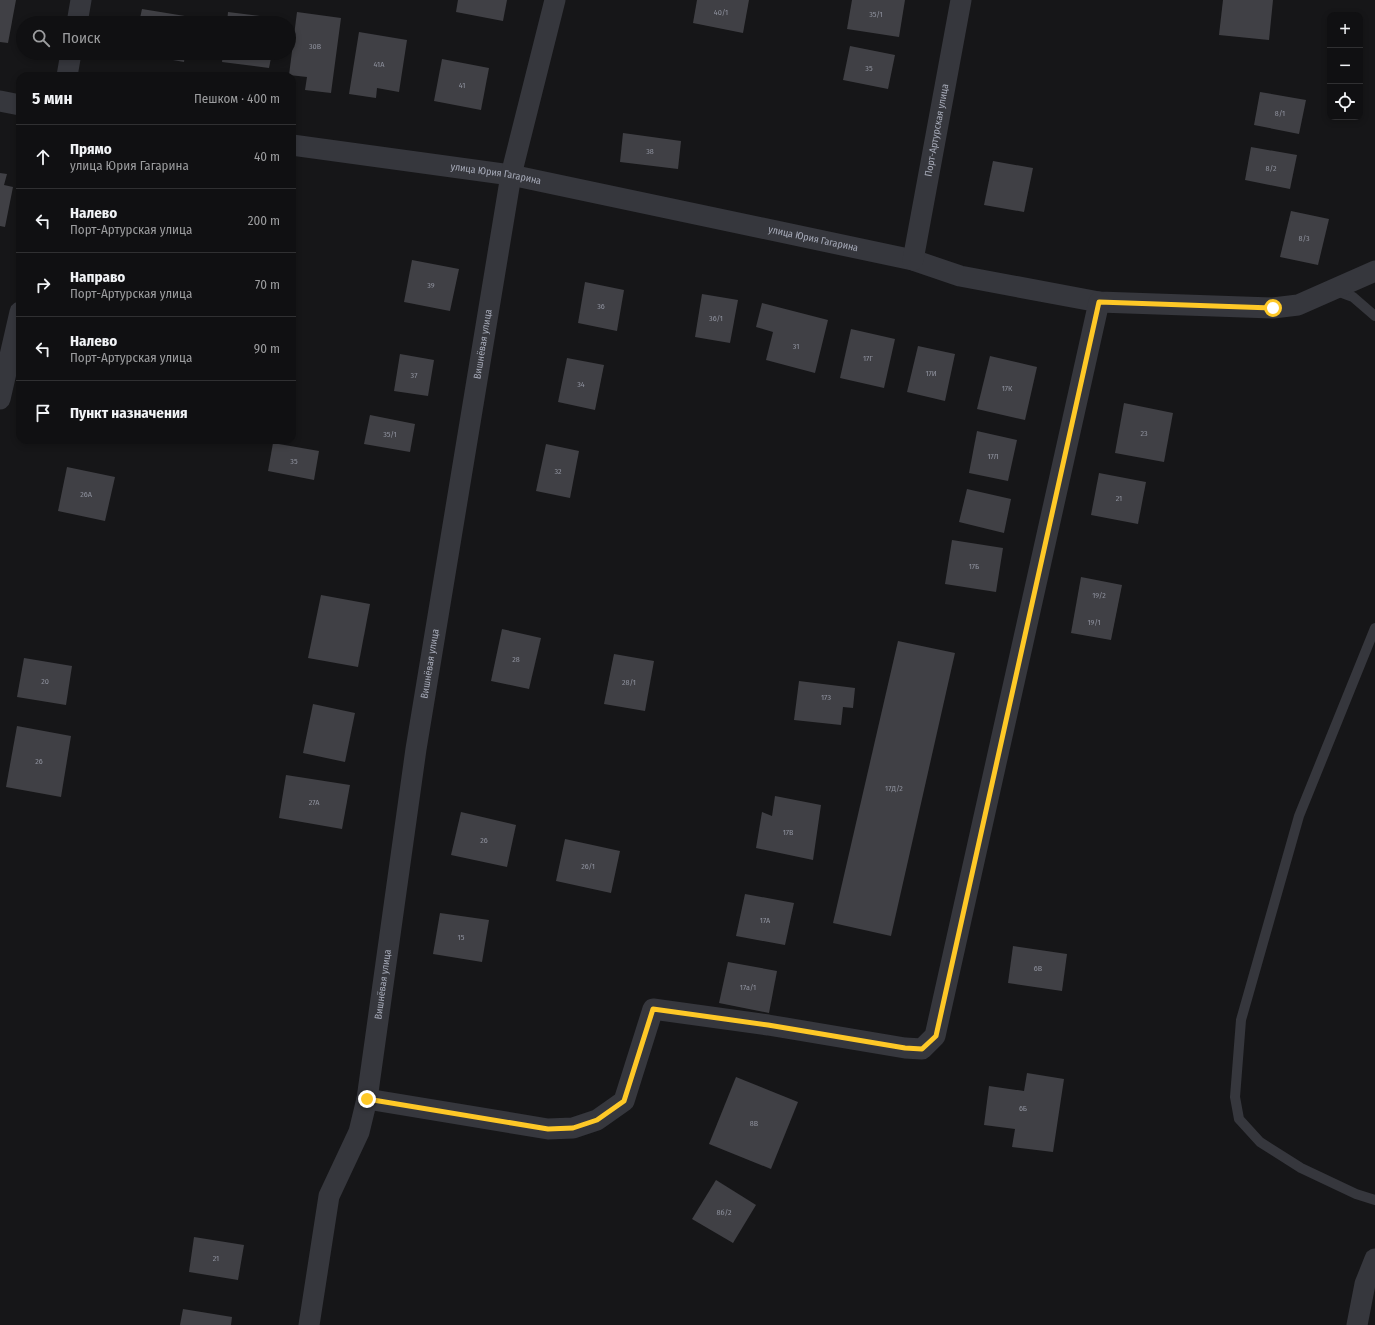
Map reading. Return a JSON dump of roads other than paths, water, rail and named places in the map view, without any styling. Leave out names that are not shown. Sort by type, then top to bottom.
[{"type":"street","points":[[78,16],[81,0]]},
{"type":"street","name":"Вишнёвая улица","points":[[309,1325],[330,1196],[359,1132],[367,1099],[416,749],[511,175],[555,0]]},
{"type":"street","name":"Порт-Артурская улица","points":[[913,260],[961,0]]},
{"type":"street","points":[[68,72],[70,60]]},
{"type":"street","points":[[0,100],[16,104]]},
{"type":"street","name":"улица Юрия Гагарина","points":[[296,146],[511,175],[913,260],[960,276],[1099,302],[1273,308],[1298,305],[1375,271]]},
{"type":"street","points":[[367,1099],[548,1129],[573,1128],[597,1120],[624,1101],[653,1009],[768,1025],[905,1048],[922,1049],[936,1036],[1099,302]]},
{"type":"street","points":[[0,399],[16,329]]},
{"type":"street","points":[[1357,1325],[1365,1284],[1375,1259]]},
{"type":"lane","points":[[1332,289],[1353,297],[1375,316]]},
{"type":"lane","points":[[1375,628],[1299,816],[1241,1020],[1235,1097],[1239,1119],[1260,1142],[1301,1168],[1356,1194],[1375,1200]]}]
